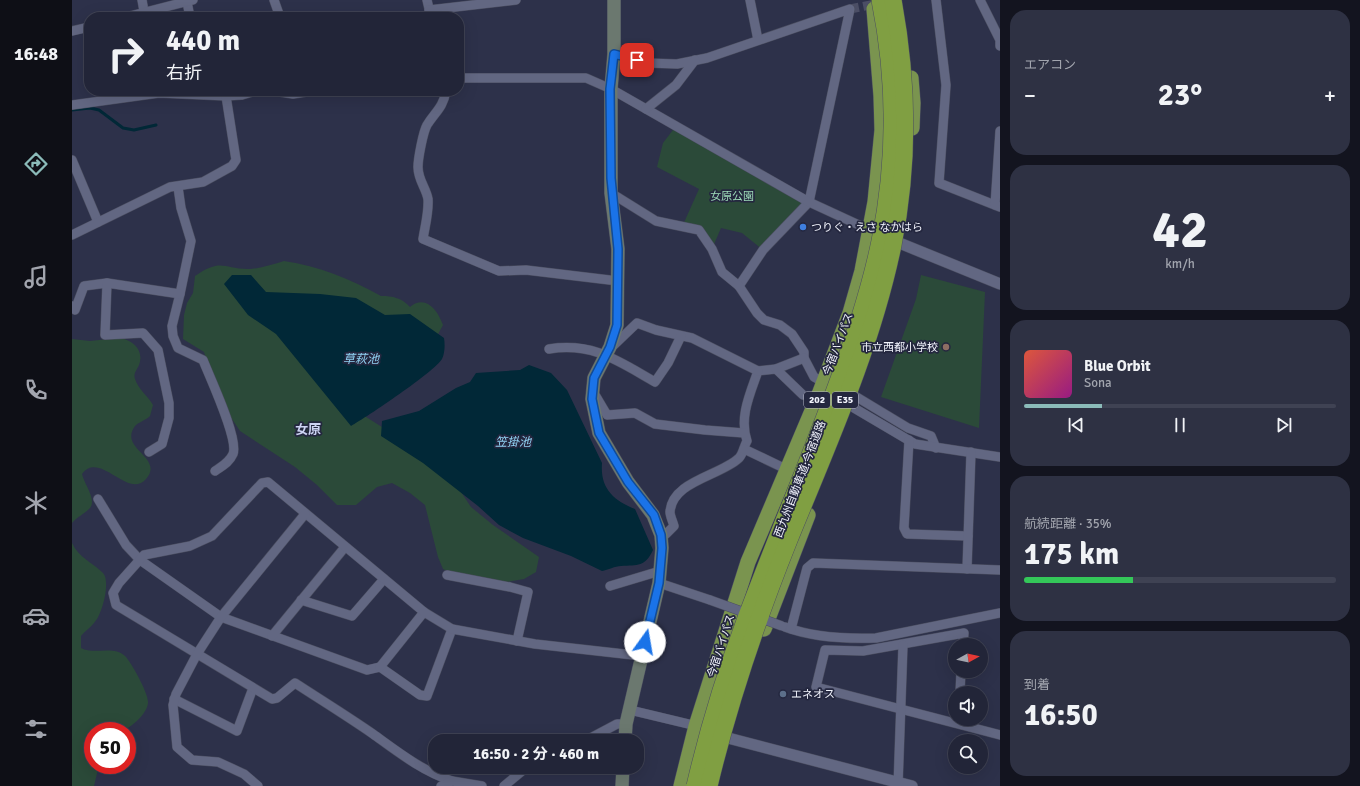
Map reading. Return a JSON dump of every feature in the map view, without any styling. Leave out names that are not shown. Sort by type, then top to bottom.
[{"type":"highway","name":"今宿バイパス","points":[[681,786],[696,726],[748,562],[788,470],[823,382],[850,313],[862,271],[879,171],[882,130],[876,18],[872,0]]},
{"type":"highway","name":"西九州自動車道;今宿道路","points":[[695,786],[722,690],[744,623],[809,459],[844,364],[873,273],[886,205],[892,126],[892,86],[880,0]]},
{"type":"highway","name":"西九州自動車道;今宿道路","points":[[709,786],[731,705],[758,624],[859,362],[886,277],[900,207],[905,127],[901,47],[893,0]]},
{"type":"highway","points":[[716,786],[728,738],[765,628],[855,402],[878,332],[900,243],[910,186],[913,104],[906,24],[901,0]]},
{"type":"main road","points":[[614,0],[614,54],[610,89],[611,193],[618,249],[617,325],[608,349],[594,378],[592,399],[599,433],[628,482],[654,515],[661,535],[662,548],[660,577],[626,724],[625,734]]},
{"type":"main road","points":[[622,786],[623,774]]},
{"type":"street","points":[[142,0],[144,12]]},
{"type":"street","points":[[274,0],[278,12]]},
{"type":"street","points":[[427,0],[430,12]]},
{"type":"street","points":[[442,12],[516,0]]},
{"type":"street","points":[[750,0],[758,40]]},
{"type":"street","points":[[936,0],[946,85],[939,183],[998,206],[1000,131]]},
{"type":"street","points":[[980,0],[1000,40],[1000,46]]},
{"type":"street","points":[[155,12],[190,1],[190,12]]},
{"type":"street","points":[[614,54],[648,63],[676,64],[706,58],[850,9],[809,202],[764,250],[739,286]]},
{"type":"street","points":[[72,31],[84,28]]},
{"type":"street","points":[[646,109],[676,85],[695,60]]},
{"type":"street","points":[[464,78],[586,78],[610,89],[646,109],[809,202],[900,243],[1000,284]]},
{"type":"street","points":[[72,105],[132,96]]},
{"type":"street","points":[[72,236],[170,187],[203,182],[232,166],[236,160],[226,96]]},
{"type":"street","points":[[445,96],[439,111],[425,128],[418,167],[420,182],[428,198],[428,209],[422,239],[499,271],[526,270],[618,282]]},
{"type":"street","points":[[72,160],[98,222]]},
{"type":"street","points":[[178,187],[181,208],[191,241],[172,326],[173,336],[178,348],[203,360],[234,443],[233,454],[227,464],[214,470]]},
{"type":"street","points":[[611,193],[656,221],[699,230],[712,249],[722,272],[739,286],[757,314],[764,320],[780,325],[792,334],[804,352],[804,358],[814,377],[823,382]]},
{"type":"street","points":[[72,306],[76,310],[84,286],[107,283],[180,294]]},
{"type":"street","points":[[107,283],[105,335],[143,333],[158,350],[169,403],[169,418],[162,444],[149,452]]},
{"type":"street","points":[[608,349],[622,340],[637,323],[692,338],[758,371],[776,368],[804,358]]},
{"type":"street","points":[[549,349],[608,349],[655,382],[668,363],[681,336]]},
{"type":"street","points":[[776,368],[803,395]]},
{"type":"street","points":[[661,535],[666,534],[674,526],[670,512],[674,497],[695,482],[731,464],[740,457],[747,441],[744,433],[744,413],[758,371]]},
{"type":"street","points":[[593,391],[607,415],[635,413],[655,424],[744,433]]},
{"type":"street","points":[[855,402],[915,444],[1000,457]]},
{"type":"street","points":[[855,402],[908,428],[931,436],[936,448]]},
{"type":"street","points":[[909,440],[904,528],[907,534],[968,536]]},
{"type":"street","points":[[744,448],[788,470]]},
{"type":"street","points":[[967,569],[971,452]]},
{"type":"street","points":[[482,786],[452,781],[433,775],[295,683],[277,698],[272,699],[116,605],[113,593],[119,583],[144,555],[190,546],[212,536],[262,483],[268,482],[424,612],[452,629],[517,641],[642,656]]},
{"type":"street","points":[[98,499],[117,532],[140,560],[221,617],[272,636],[320,651],[367,670],[380,667],[424,612]]},
{"type":"street","points":[[258,786],[244,774],[218,762],[192,760],[177,747],[173,705],[174,699],[197,654],[221,617],[305,514]]},
{"type":"street","points":[[272,636],[345,547]]},
{"type":"street","points":[[786,628],[800,599],[807,568],[813,563],[1000,570]]},
{"type":"street","points":[[446,575],[510,587],[528,592],[517,641]]},
{"type":"street","points":[[610,586],[660,577],[710,600],[802,633],[857,638],[876,638],[1000,613]]},
{"type":"street","points":[[301,600],[352,616],[384,579]]},
{"type":"street","points":[[380,667],[420,695],[427,696],[452,629]]},
{"type":"street","points":[[948,719],[902,709],[816,687],[825,650],[863,652],[964,633],[964,638]]},
{"type":"street","points":[[898,784],[902,709],[903,645]]},
{"type":"street","points":[[174,699],[237,731],[254,688]]},
{"type":"street","points":[[630,710],[696,726],[728,738],[898,784],[912,786]]},
{"type":"street","points":[[598,734],[617,724],[626,724]]},
{"type":"street","points":[[973,726],[1000,735]]},
{"type":"street","points":[[504,786],[519,774]]},
{"type":"street","points":[[441,786],[452,781]]},
{"type":"green space","name":"女原公園","points":[[676,126],[809,202],[763,250],[742,233],[721,228],[712,249],[699,230],[682,227],[699,189],[657,167],[663,143]]},
{"type":"green space","points":[[284,261],[310,266],[334,274],[381,296],[389,296],[400,300],[410,307],[421,302],[426,303],[435,310],[443,325],[436,338],[282,333],[344,403],[393,434],[455,483],[471,507],[493,525],[539,557],[536,572],[524,579],[507,582],[461,577],[443,569],[438,557],[425,505],[410,493],[392,483],[377,487],[356,505],[337,505],[317,485],[295,467],[240,431],[230,416],[210,371],[204,352],[183,339],[184,315],[187,303],[193,293],[195,276],[204,270],[218,266],[251,269]]},
{"type":"green space","name":"市立西都小学校","points":[[921,275],[985,292],[979,428],[881,397],[916,299]]},
{"type":"green space","points":[[118,338],[128,340],[136,346],[140,354],[140,359],[135,373],[135,379],[138,386],[153,405],[150,416],[138,423],[131,434],[132,441],[150,465],[150,471],[146,479],[139,484],[131,484],[105,471],[97,468],[89,468],[82,474],[90,492],[92,502],[91,506],[72,523],[72,339],[90,341]]},
{"type":"green space","points":[[72,543],[82,556],[103,573],[106,583],[106,590],[100,613],[94,623],[81,636],[81,648],[92,651],[110,650],[125,656],[143,686],[148,703],[145,712],[136,722],[84,722],[84,774],[97,774],[94,786],[72,786]]},
{"type":"water","name":"草萩池","points":[[232,275],[251,275],[266,292],[320,294],[356,298],[385,315],[410,314],[444,338],[443,357],[427,374],[414,384],[351,426],[276,334],[248,315],[224,284]]},
{"type":"water","name":"笠掛池","points":[[529,365],[551,373],[567,390],[602,463],[603,479],[606,486],[614,497],[620,502],[635,509],[653,550],[644,562],[636,565],[616,567],[602,571],[571,556],[523,538],[499,525],[478,506],[423,463],[381,436],[382,421],[419,411],[456,388],[470,382],[476,373],[520,370]]},
{"type":"waterway","points":[[72,110],[90,108],[99,110],[123,128],[134,130],[156,125]]},
{"type":"tunnel","points":[[850,9],[880,3]]},
{"type":"place","name":"つりぐ・えさ なかはら","points":[[803,227]]},
{"type":"place","name":"市立西都小学校","points":[[946,347]]},
{"type":"place","name":"エネオス","points":[[783,694]]},
{"type":"district","name":"女原","points":[[308,430]]},
{"type":"route","points":[[637,60],[614,54],[610,89],[611,193],[618,249],[617,325],[610,347],[594,378],[592,399],[599,433],[628,482],[654,515],[661,535],[662,548],[659,583],[645,642]]}]
